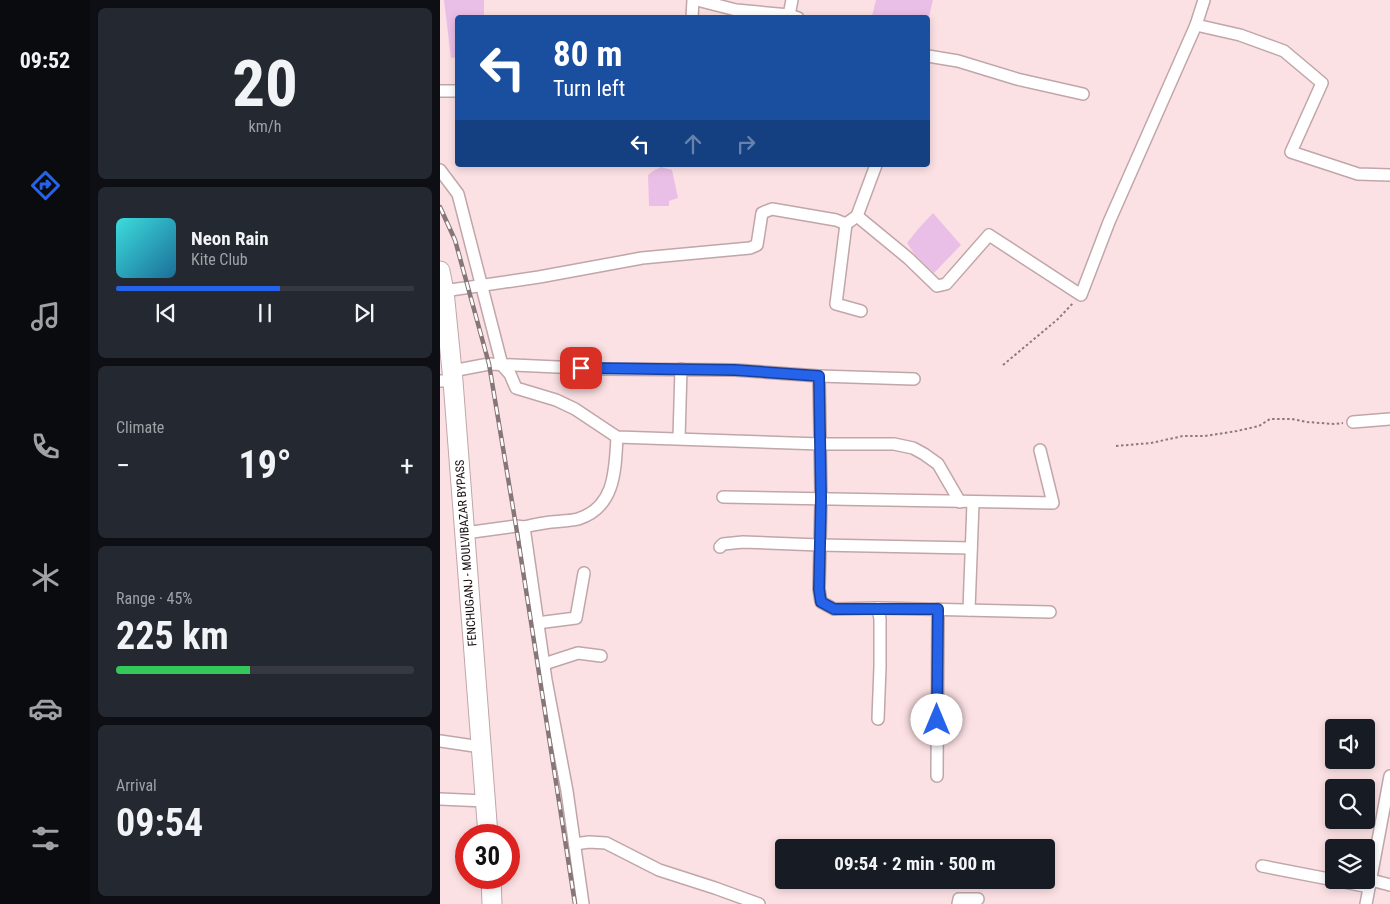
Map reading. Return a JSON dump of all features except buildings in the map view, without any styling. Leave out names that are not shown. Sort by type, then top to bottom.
[{"type":"highway","name":"FENCHUGANJ - MOULVIBAZAR BYPASS","points":[[440,271],[444,291],[448,378],[465,532],[487,824]]},
{"type":"highway","points":[[491,889],[492,904]]},
{"type":"street","points":[[692,15],[695,0],[736,10],[784,15]]},
{"type":"street","points":[[792,0],[794,15]]},
{"type":"street","points":[[857,216],[908,258],[937,286],[946,284],[989,234],[1081,295],[1109,222],[1196,25],[1204,0]]},
{"type":"street","points":[[1196,25],[1240,35],[1284,51],[1322,83],[1291,152],[1358,174],[1390,176]]},
{"type":"street","points":[[930,56],[958,61],[1017,80],[1083,94]]},
{"type":"street","points":[[440,91],[455,91]]},
{"type":"street","points":[[861,311],[836,304],[846,224],[857,216],[875,167]]},
{"type":"street","points":[[440,170],[458,194],[502,365],[510,374],[516,388],[556,400],[575,409],[617,437],[820,444],[894,444],[913,448],[938,464],[960,502]]},
{"type":"street","points":[[444,291],[540,277],[642,258],[750,248],[757,245],[762,213],[772,209],[836,220],[846,224]]},
{"type":"street","points":[[448,378],[489,364],[601,369],[735,370],[819,376],[914,379]]},
{"type":"street","points":[[679,438],[680,370]]},
{"type":"street","points":[[819,376],[821,498],[819,589],[821,602],[834,609],[878,608],[1050,612]]},
{"type":"street","points":[[1353,422],[1390,419]]},
{"type":"street","points":[[465,532],[516,526],[524,527],[578,519],[593,512],[606,499],[614,479],[617,437]]},
{"type":"street","points":[[723,497],[1053,503],[1040,450]]},
{"type":"street","points":[[969,610],[973,503]]},
{"type":"street","points":[[524,527],[537,623],[575,844],[582,904]]},
{"type":"street","points":[[720,547],[723,544],[743,542],[971,548]]},
{"type":"street","points":[[537,623],[576,618],[584,572]]},
{"type":"street","points":[[878,608],[880,619],[878,719]]},
{"type":"street","points":[[937,776],[938,609]]},
{"type":"street","points":[[544,664],[578,654],[602,656]]},
{"type":"street","points":[[440,741],[481,747]]},
{"type":"street","points":[[1375,857],[1390,776]]},
{"type":"street","points":[[440,799],[485,801]]},
{"type":"street","points":[[575,844],[589,842],[606,843],[659,870],[759,904]]},
{"type":"street","points":[[1262,866],[1325,878]]},
{"type":"street","points":[[1375,884],[1390,885]]},
{"type":"street","points":[[1366,904],[1369,889]]},
{"type":"street","points":[[958,904],[959,899],[978,899]]},
{"type":"path","points":[[1003,365],[1058,319],[1081,295]]},
{"type":"path","points":[[1116,446],[1150,443],[1183,436],[1205,436],[1259,426],[1270,419],[1292,419],[1334,424],[1353,422]]},
{"type":"shaded area","points":[[444,0],[484,0],[484,15],[455,15],[455,57],[451,58]]},
{"type":"shaded area","points":[[876,0],[933,0],[929,15],[872,15]]},
{"type":"shaded area","points":[[661,167],[672,170],[678,198],[669,201],[669,206],[649,206],[648,175]]},
{"type":"shaded area","points":[[933,213],[961,245],[934,273],[915,255],[907,243]]},
{"type":"railway","points":[[440,207],[455,240],[489,364],[575,904]]},
{"type":"route","points":[[581,368],[735,370],[819,376],[821,498],[819,589],[821,602],[834,609],[938,609],[937,720]]}]
